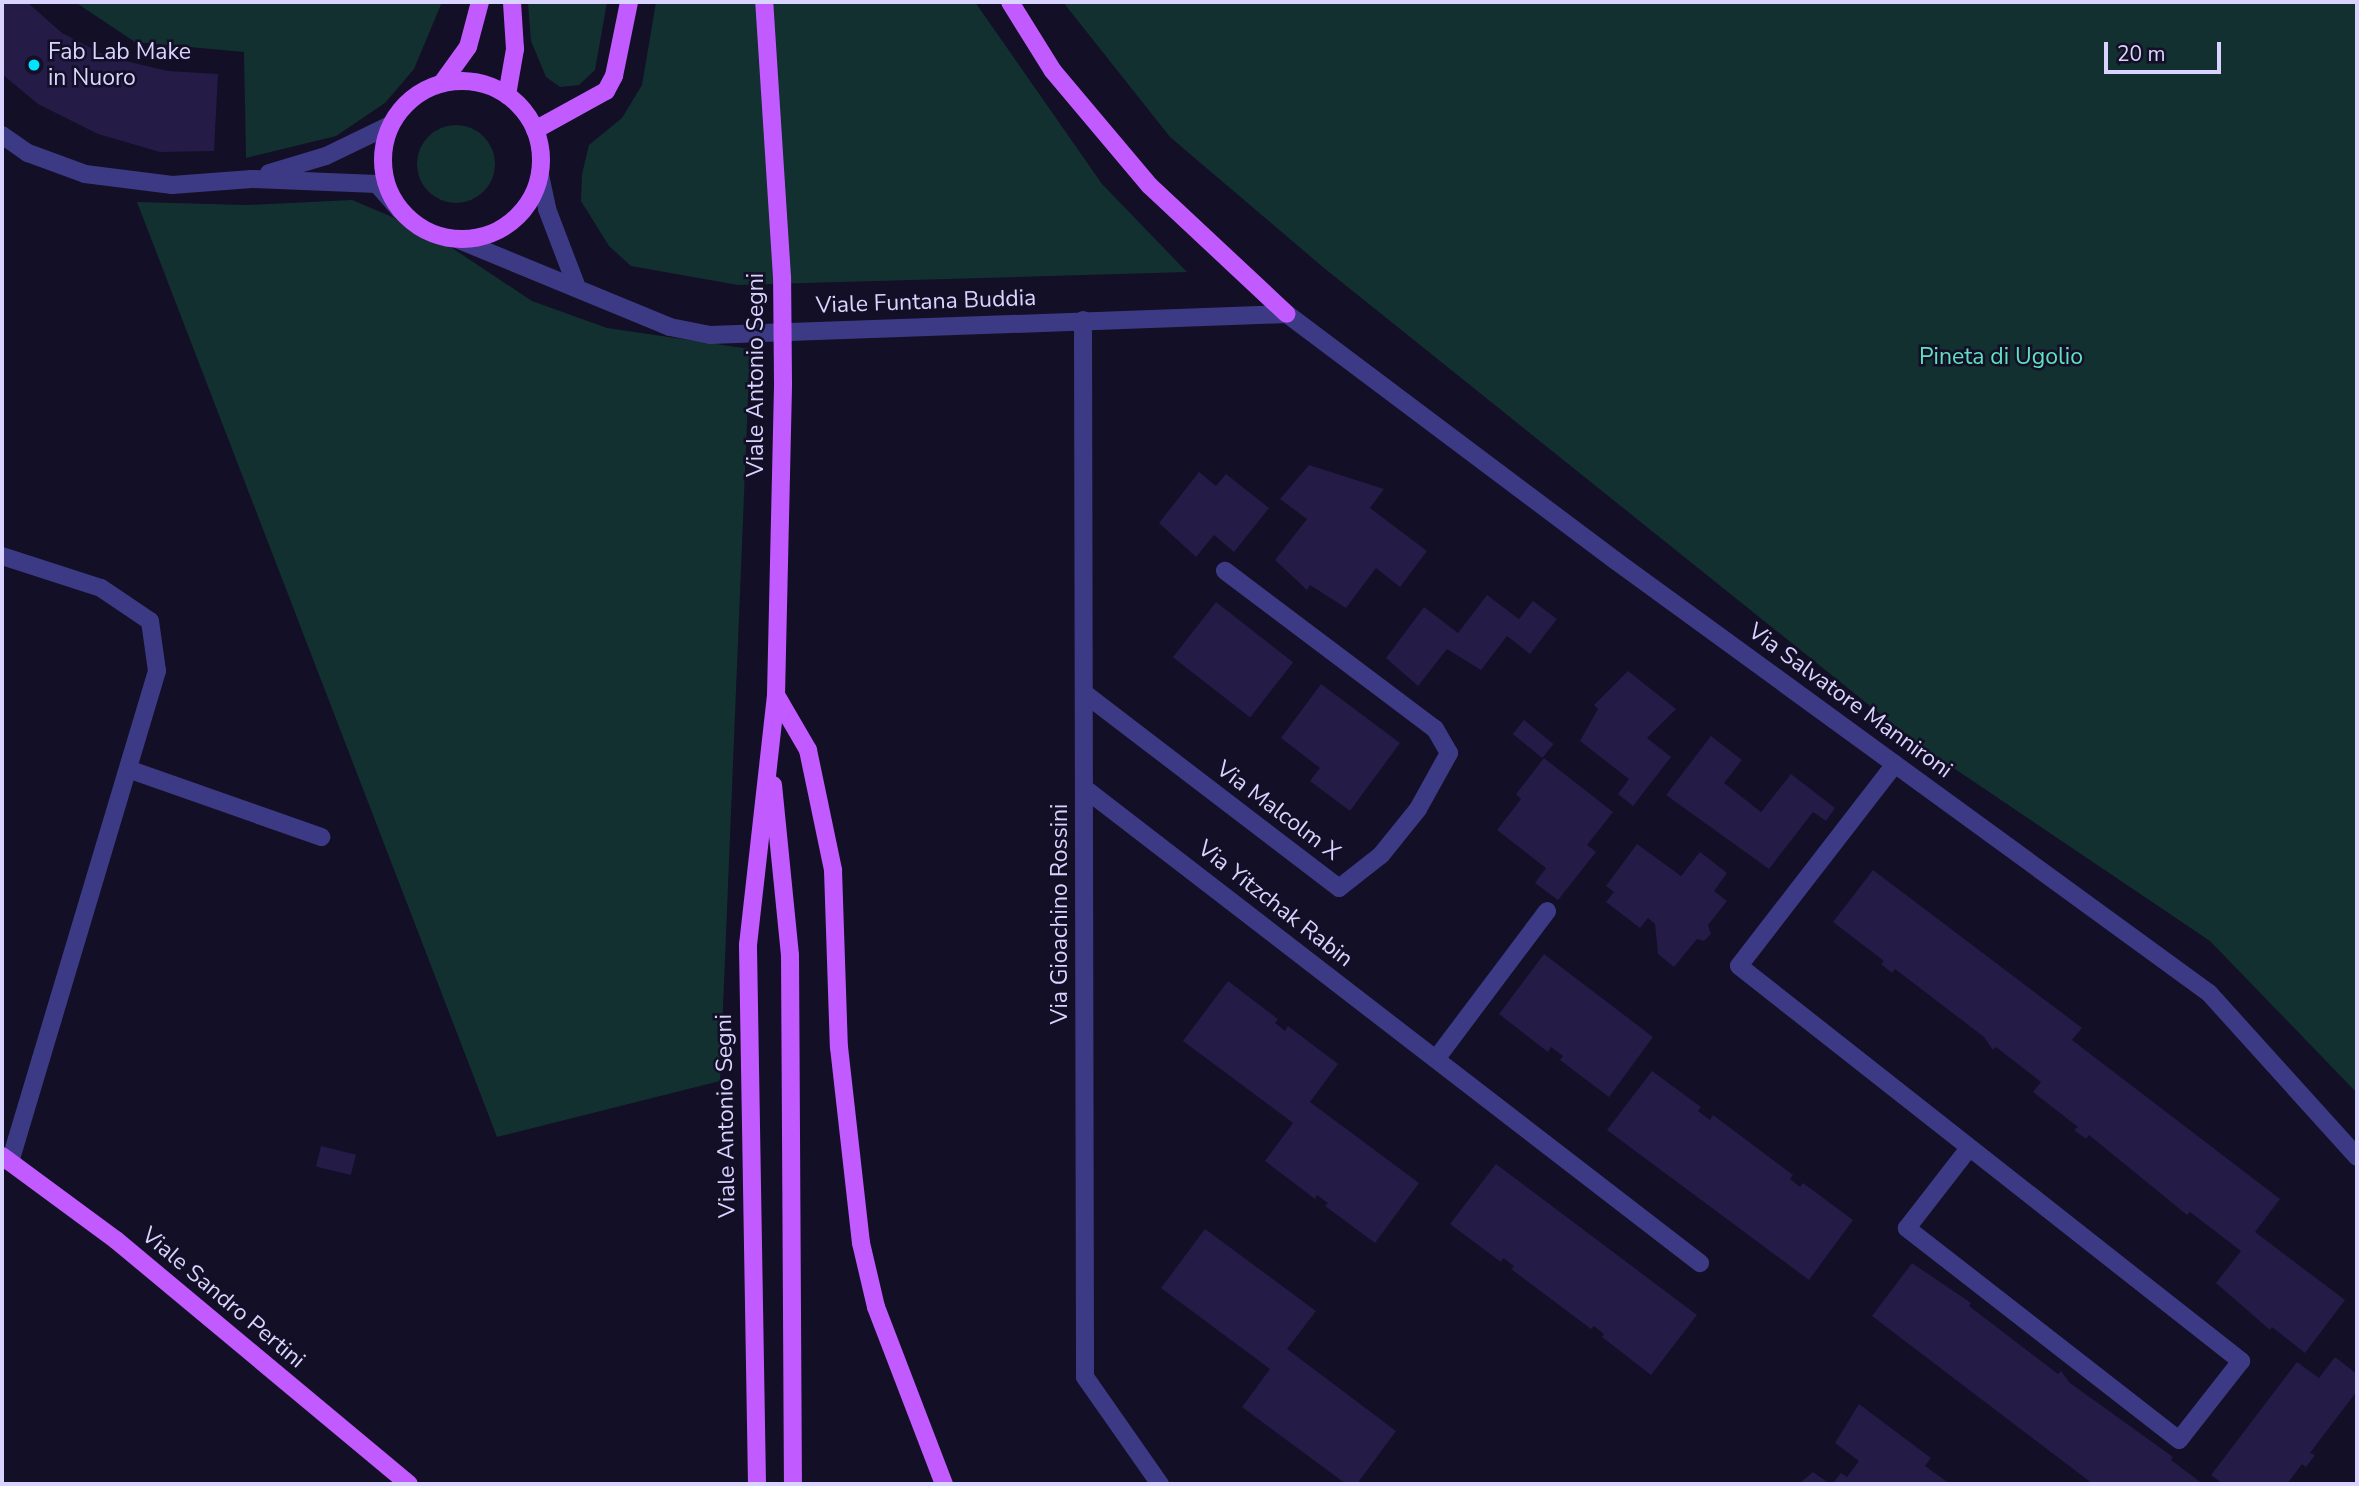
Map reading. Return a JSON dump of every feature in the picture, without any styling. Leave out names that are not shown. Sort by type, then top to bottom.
[{"type":"main road","points":[[442,83],[487,85],[507,95],[536,130],[540,175],[526,206],[502,229],[459,240],[436,236],[400,210],[388,191],[383,169],[390,125],[403,106],[442,83],[468,47],[480,2]]},
{"type":"main road","points":[[507,95],[516,50],[512,2]]},
{"type":"main road","points":[[536,130],[606,91],[614,76],[629,2]]},
{"type":"main road","name":"Viale Antonio Segni","points":[[757,1484],[748,945],[776,695],[783,383],[782,277],[764,2]]},
{"type":"main road","points":[[1010,2],[1053,71],[1150,186],[1287,314]]},
{"type":"main road","points":[[776,695],[808,750],[833,870],[839,1047],[861,1243],[876,1307],[944,1484]]},
{"type":"main road","name":"Viale Antonio Segni","points":[[769,749],[790,955],[793,1484]]},
{"type":"main road","name":"Viale Sandro Pertini","points":[[6,1159],[116,1240],[409,1484]]},
{"type":"street","points":[[252,179],[326,156],[390,125]]},
{"type":"street","points":[[2,135],[28,153],[85,174],[172,185],[252,179],[377,184],[400,210]]},
{"type":"street","points":[[540,175],[547,209],[576,285]]},
{"type":"street","name":"Viale Funtana Buddia","points":[[459,240],[576,285],[670,327],[710,335],[1287,314]]},
{"type":"street","name":"Via Salvatore Mannironi","points":[[1287,314],[1895,765],[2209,993],[2357,1157]]},
{"type":"street","name":"Via Gioachino Rossini","points":[[1083,320],[1085,1377],[1160,1484]]},
{"type":"street","points":[[2,556],[101,588],[150,621],[157,671],[6,1159]]},
{"type":"street","name":"Via Malcolm X","points":[[1084,693],[1339,888],[1381,855],[1418,808],[1449,753],[1435,729],[1225,570]]},
{"type":"street","points":[[1895,765],[1739,966],[2241,1361],[2179,1440],[1907,1228],[1969,1148]]},
{"type":"street","points":[[128,769],[321,836]]},
{"type":"street","name":"Via Yitzchak Rabin","points":[[1084,789],[1700,1263]]},
{"type":"street","points":[[1436,1059],[1547,911]]},
{"type":"green space","points":[[75,2],[442,2],[414,69],[385,103],[336,136],[246,158],[244,52],[135,42]]},
{"type":"green space","points":[[528,2],[607,2],[595,70],[579,85],[560,87],[546,77],[531,41]]},
{"type":"green space","points":[[656,2],[975,2],[1102,184],[1187,272],[738,285],[631,266],[609,246],[581,201],[582,174],[589,145],[622,118],[642,85]]},
{"type":"green space","name":"Pineta di Ugolio","points":[[1063,2],[2357,2],[2357,1093],[2210,941],[1915,742],[1324,268],[1170,137]]},
{"type":"green space","points":[[448,125],[464,125],[478,131],[489,142],[495,156],[495,172],[489,186],[478,197],[464,203],[448,203],[434,197],[423,186],[417,172],[417,156],[423,142],[434,131]]},
{"type":"green space","points":[[352,200],[428,232],[532,301],[607,328],[750,349],[720,1081],[497,1137],[137,202],[247,205]]},
{"type":"building","points":[[2,2],[27,2],[62,33],[108,57],[168,71],[218,74],[214,151],[160,152],[98,134],[38,104],[2,74]]},
{"type":"building","points":[[1309,465],[1384,489],[1370,508],[1427,551],[1400,587],[1376,568],[1346,608],[1310,585],[1307,590],[1275,560],[1307,519],[1280,499]]},
{"type":"building","points":[[1199,472],[1216,486],[1226,474],[1269,508],[1234,552],[1214,535],[1196,557],[1159,523]]},
{"type":"building","points":[[1487,595],[1519,619],[1533,601],[1557,619],[1530,654],[1507,636],[1481,670],[1447,649],[1418,686],[1386,658],[1424,607],[1458,633]]},
{"type":"building","points":[[1216,602],[1293,662],[1250,717],[1173,657]]},
{"type":"building","points":[[1628,671],[1676,709],[1647,738],[1671,757],[1633,806],[1618,794],[1629,779],[1580,741],[1598,709],[1594,705]]},
{"type":"building","points":[[1321,684],[1400,743],[1350,811],[1310,781],[1320,768],[1281,738]]},
{"type":"building","points":[[1524,720],[1554,744],[1542,758],[1513,734]]},
{"type":"building","points":[[1711,736],[1742,760],[1724,783],[1761,812],[1791,774],[1835,808],[1826,821],[1813,812],[1769,869],[1666,795]]},
{"type":"building","points":[[1544,758],[1613,812],[1587,845],[1596,852],[1558,900],[1535,883],[1546,868],[1497,830],[1521,799],[1516,794]]},
{"type":"building","points":[[1637,844],[1681,876],[1700,852],[1727,873],[1714,891],[1727,901],[1708,925],[1711,934],[1704,941],[1697,939],[1674,967],[1658,954],[1655,924],[1648,918],[1640,928],[1606,902],[1614,892],[1606,886]]},
{"type":"building","points":[[1873,870],[2082,1028],[2072,1040],[2280,1199],[2255,1232],[2345,1300],[2305,1353],[2272,1327],[2270,1330],[2216,1283],[2241,1251],[2190,1212],[2187,1215],[2089,1135],[2086,1139],[2074,1130],[2078,1127],[2033,1092],[2041,1082],[1996,1047],[1993,1050],[1984,1037],[1895,969],[1892,973],[1881,964],[1884,961],[1833,922]]},
{"type":"building","points":[[1544,954],[1653,1037],[1609,1097],[1560,1060],[1563,1056],[1551,1047],[1548,1052],[1499,1014]]},
{"type":"building","points":[[1228,981],[1278,1019],[1275,1023],[1285,1031],[1288,1026],[1338,1064],[1310,1102],[1419,1183],[1375,1243],[1325,1206],[1328,1203],[1317,1195],[1315,1199],[1265,1161],[1293,1123],[1183,1041]]},
{"type":"building","points":[[1652,1071],[1701,1107],[1698,1111],[1710,1120],[1713,1115],[1793,1175],[1790,1179],[1800,1187],[1803,1183],[1853,1220],[1809,1280],[1607,1130]]},
{"type":"building","points":[[321,1146],[356,1155],[351,1175],[316,1166]]},
{"type":"building","points":[[1496,1164],[1697,1315],[1651,1375],[1602,1337],[1604,1334],[1594,1326],[1591,1329],[1511,1269],[1514,1266],[1503,1258],[1501,1262],[1450,1224]]},
{"type":"building","points":[[1205,1229],[1316,1311],[1287,1349],[1396,1431],[1357,1484],[1346,1484],[1242,1407],[1270,1369],[1161,1288]]},
{"type":"building","points":[[1912,1263],[1971,1303],[1969,1306],[2058,1374],[2061,1371],[2070,1383],[2173,1457],[2171,1460],[2203,1484],[2093,1484],[1872,1316]]},
{"type":"building","points":[[2335,1357],[2357,1374],[2357,1391],[2310,1453],[2315,1455],[2306,1467],[2302,1464],[2287,1484],[2223,1484],[2211,1475],[2297,1362],[2319,1378]]},
{"type":"building","points":[[1859,1404],[1931,1458],[1925,1466],[1950,1484],[1832,1484],[1841,1473],[1847,1477],[1859,1461],[1835,1443]]},
{"type":"building","points":[[1813,1472],[1830,1484],[1799,1484]]},
{"type":"place","name":"Fab Lab Make in Nuoro","points":[[34,65]]}]
